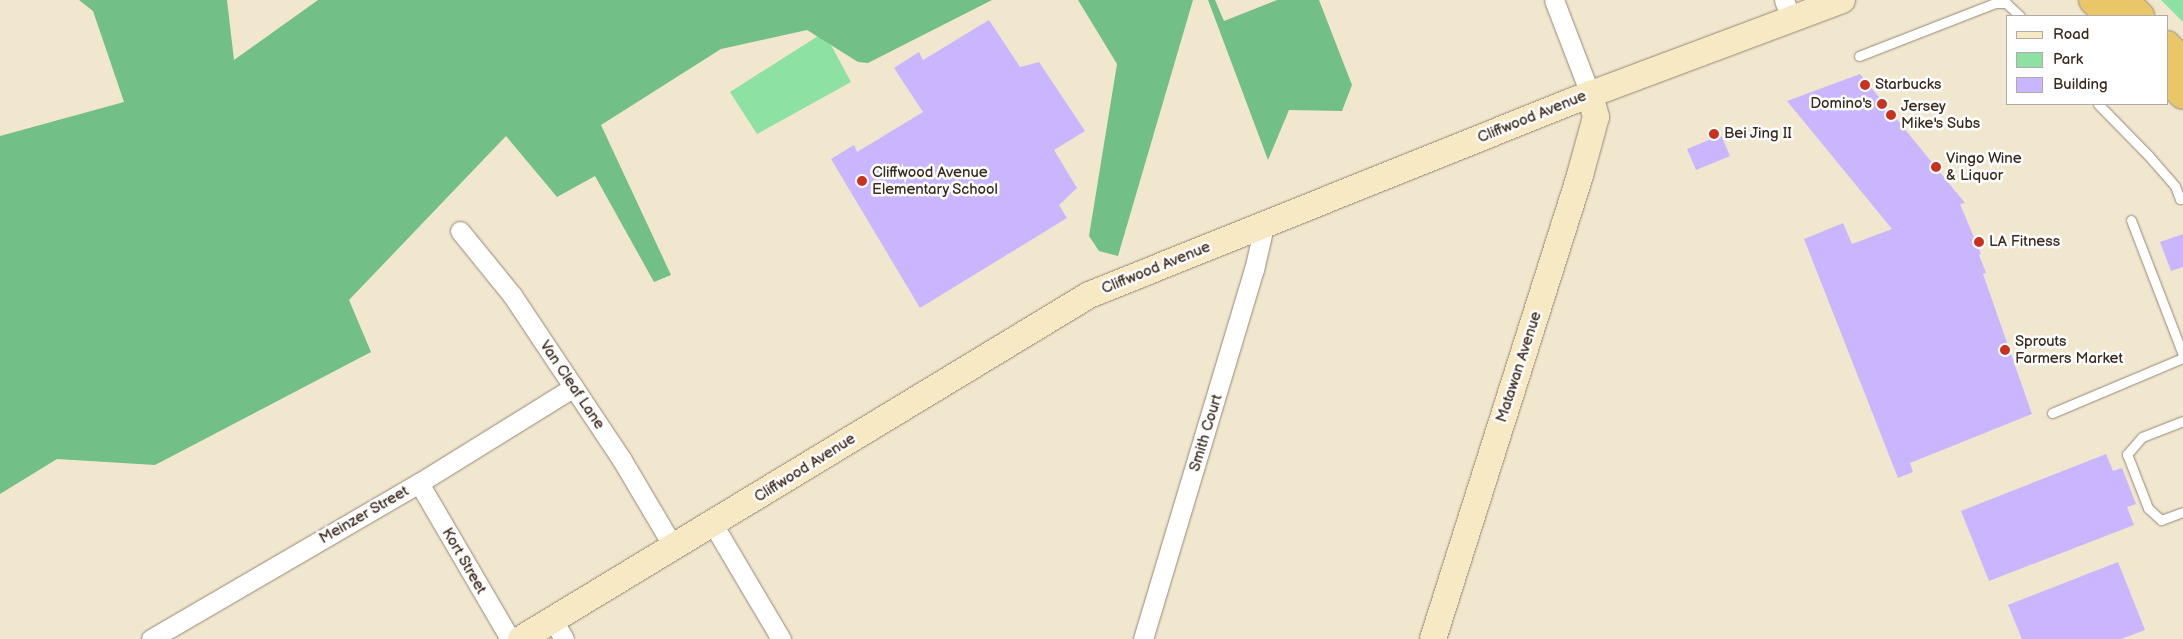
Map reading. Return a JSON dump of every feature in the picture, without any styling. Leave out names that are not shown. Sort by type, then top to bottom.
[{"type":"highway","points":[[2093,0],[2107,15]]},
{"type":"highway","points":[[2124,0],[2139,15]]},
{"type":"highway","points":[[2168,46],[2183,62]]},
{"type":"highway","points":[[2168,79],[2183,95]]},
{"type":"main road","name":"Cliffwood Avenue","points":[[521,639],[559,630],[674,548],[1089,295],[1590,94],[1787,9],[1842,0]]},
{"type":"main road","name":"Matawan Avenue","points":[[1433,639],[1580,175],[1596,117],[1590,94]]},
{"type":"street","points":[[1554,0],[1590,94]]},
{"type":"street","name":"Smith Court","points":[[1143,639],[1249,289],[1264,226]]},
{"type":"street","name":"Van Cleaf Lane","points":[[460,231],[512,295],[574,386],[674,548]]},
{"type":"street","name":"Meinzer Street","points":[[151,639],[419,483],[574,386]]},
{"type":"street","name":"Kort Street","points":[[419,483],[510,639]]},
{"type":"street","points":[[713,524],[781,639]]},
{"type":"lane","points":[[1860,56],[1995,3],[2006,3],[2019,15]]},
{"type":"lane","points":[[2099,105],[2148,155],[2175,186],[2180,199],[2183,198]]},
{"type":"lane","points":[[2052,413],[2183,357],[2130,220]]},
{"type":"lane","points":[[2183,421],[2142,437],[2127,454],[2148,508],[2161,520],[2183,512]]},
{"type":"green space","points":[[79,0],[227,0],[234,60],[318,0],[992,0],[868,63],[858,62],[807,30],[721,49],[601,125],[671,275],[654,282],[595,176],[557,197],[506,136],[349,300],[371,352],[155,465],[57,459],[0,494],[0,136],[124,102],[93,11]]},
{"type":"green space","points":[[1078,0],[1193,0],[1118,256],[1099,251],[1089,236],[1117,64]]},
{"type":"green space","points":[[1208,0],[1215,0],[1224,21],[1277,0],[1319,0],[1352,85],[1342,111],[1289,110],[1268,160]]},
{"type":"green space","points":[[2161,0],[2183,0],[2183,22]]},
{"type":"green space","points":[[818,36],[831,45],[851,82],[757,134],[730,92]]},
{"type":"building","points":[[989,20],[1020,67],[1039,62],[1085,131],[1054,150],[1077,188],[1059,205],[1067,218],[920,308],[831,159],[854,145],[857,152],[923,112],[894,68],[919,52],[923,60]]},
{"type":"building","points":[[1860,74],[1965,203],[1960,204],[1981,254],[1979,255],[1986,273],[1983,274],[2032,414],[1910,463],[1913,472],[1898,478],[1804,239],[1843,223],[1852,244],[1892,229],[1787,101]]},
{"type":"building","points":[[1721,135],[1730,156],[1696,170],[1687,149]]},
{"type":"building","points":[[2183,234],[2183,267],[2171,271],[2160,242]]},
{"type":"building","points":[[2106,454],[2113,471],[2122,468],[2136,504],[2127,507],[2134,525],[1989,581],[1961,511]]},
{"type":"building","points":[[2118,562],[2145,630],[2121,639],[2022,639],[2008,605]]},
{"type":"place","name":"Starbucks","points":[[1865,85]]},
{"type":"place","name":"Domino's","points":[[1882,104]]},
{"type":"place","name":"Jersey Mike's Subs","points":[[1891,115]]},
{"type":"place","name":"Bei Jing II","points":[[1714,134]]},
{"type":"place","name":"Vingo Wine & Liquor","points":[[1936,167]]},
{"type":"place","name":"Cliffwood Avenue Elementary School","points":[[862,181]]},
{"type":"place","name":"LA Fitness","points":[[1979,242]]},
{"type":"place","name":"Sprouts Farmers Market","points":[[2005,350]]}]
